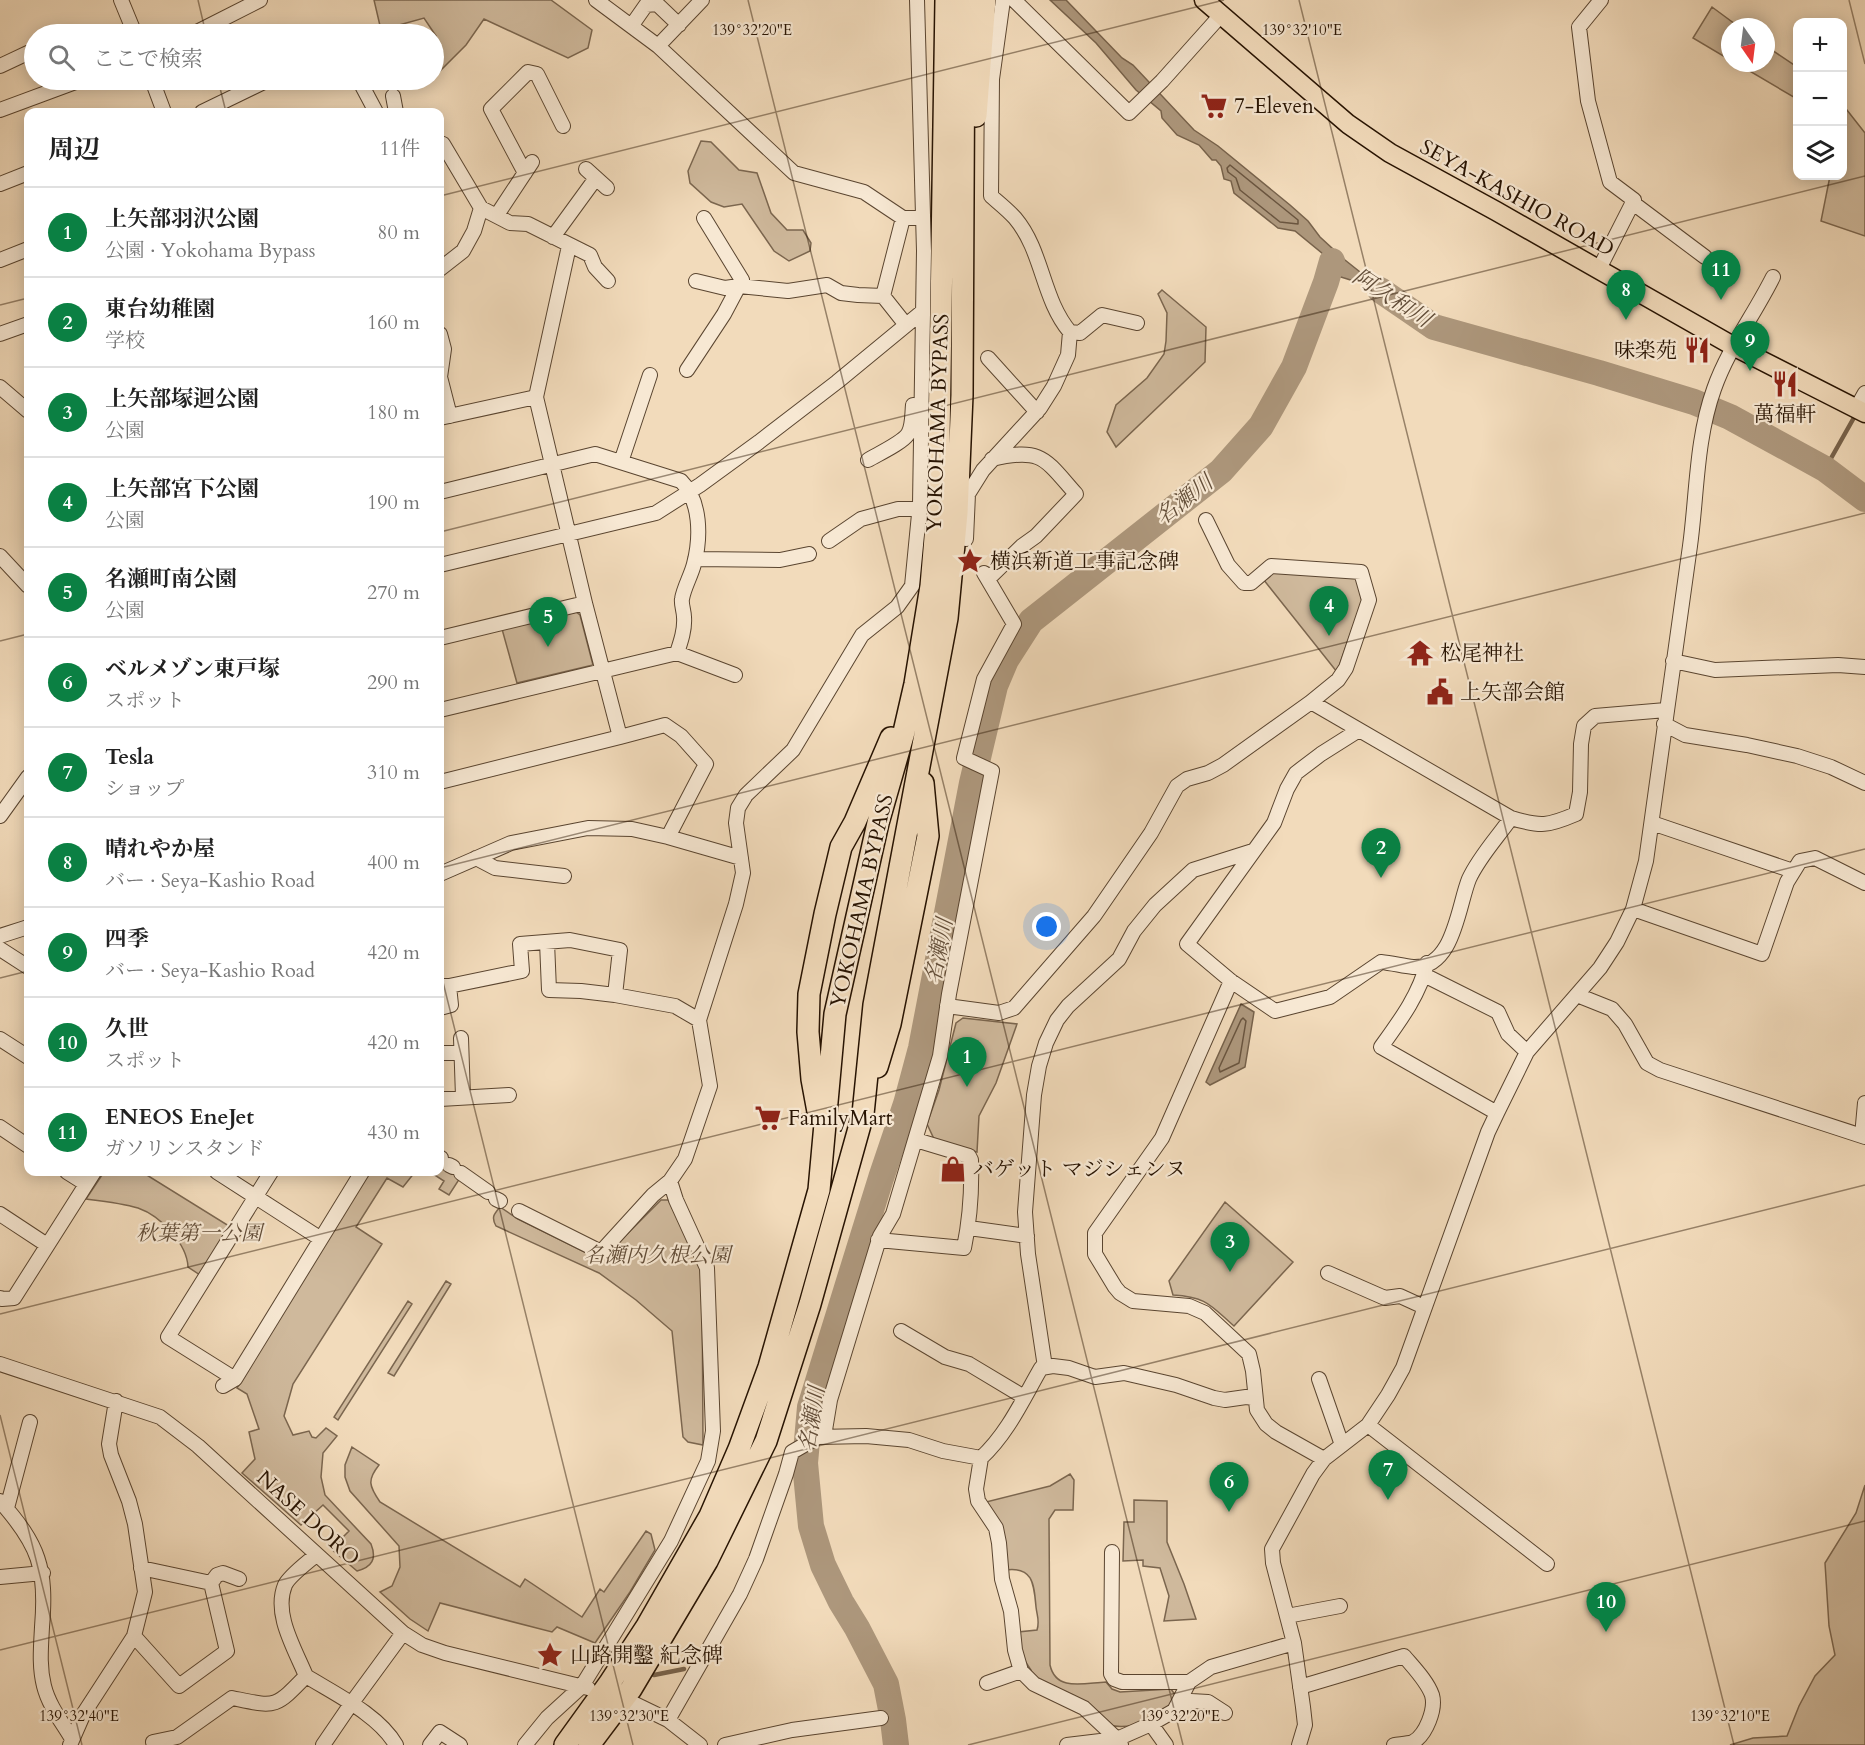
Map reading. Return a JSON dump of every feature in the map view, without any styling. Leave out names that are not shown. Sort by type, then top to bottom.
[{"type":"highway","name":"YOKOHAMA BYPASS","points":[[565,1745],[647,1626],[710,1516],[740,1449],[769,1366],[819,1190],[835,1014],[878,823],[915,684],[931,586],[938,502],[946,0]]},
{"type":"highway","name":"YOKOHAMA BYPASS","points":[[589,1745],[631,1689],[707,1562],[766,1441],[810,1304],[863,1114],[874,1005],[947,618],[957,513],[962,395],[964,0]]},
{"type":"highway","points":[[964,239],[980,80],[985,0]]},
{"type":"highway","points":[[966,539],[957,513],[968,494]]},
{"type":"highway","points":[[824,1144],[812,1079],[808,1032],[809,994],[813,971],[841,847],[855,822],[915,684]]},
{"type":"main road","name":"SEYA-KASHIO ROAD","points":[[1204,0],[1348,124],[1390,153],[1733,346],[1862,405]]},
{"type":"street","points":[[121,0],[131,24]]},
{"type":"street","points":[[213,24],[260,0]]},
{"type":"street","points":[[596,0],[658,46],[794,173],[864,192],[903,218],[922,218]]},
{"type":"street","points":[[658,46],[702,0]]},
{"type":"street","points":[[449,1164],[505,1204],[601,1252],[653,1195],[670,1181],[685,1159],[710,1086],[699,1020],[736,904],[743,873],[736,823],[738,808],[746,795],[794,750],[862,635],[897,607],[912,586],[919,509],[924,251],[916,0]]},
{"type":"street","points":[[1003,0],[992,79],[991,196],[1016,219],[1031,246],[1049,298],[1062,323],[1070,332],[1080,333],[1102,315],[1137,323]]},
{"type":"street","points":[[1014,0],[1129,113],[1221,15]]},
{"type":"street","points":[[1599,269],[1635,200],[1610,182],[1588,101],[1579,27],[1601,0]]},
{"type":"street","points":[[632,25],[646,6],[657,4],[679,25]]},
{"type":"street","points":[[0,66],[24,55]]},
{"type":"street","points":[[497,215],[529,168],[490,109],[528,72],[537,74],[555,119]]},
{"type":"street","points":[[0,110],[54,90]]},
{"type":"street","points":[[156,90],[162,108]]},
{"type":"street","points":[[210,108],[247,90]]},
{"type":"street","points":[[363,90],[369,108]]},
{"type":"street","points":[[393,96],[395,108]]},
{"type":"street","points":[[444,146],[481,208],[510,223],[528,224],[590,255],[595,267],[608,281]]},
{"type":"street","points":[[553,237],[591,174],[607,188]]},
{"type":"street","points":[[0,184],[24,175]]},
{"type":"street","points":[[1633,203],[1705,257]]},
{"type":"street","points":[[444,267],[463,251],[474,231],[481,208]]},
{"type":"street","points":[[687,370],[724,314],[742,280],[704,218]]},
{"type":"street","points":[[883,296],[903,218]]},
{"type":"street","points":[[569,246],[536,397],[585,603],[620,736]]},
{"type":"street","points":[[0,260],[24,251]]},
{"type":"street","points":[[1299,1745],[1305,1725],[1294,1642],[1273,1563],[1272,1549],[1313,1474],[1324,1459],[1368,1425],[1388,1395],[1403,1368],[1488,1132],[1527,1052],[1600,968],[1617,942],[1633,909],[1646,861],[1652,823],[1705,425],[1712,397],[1733,346],[1756,310],[1773,277]]},
{"type":"street","points":[[696,281],[725,288],[739,286],[788,291],[827,285],[841,292],[858,296],[883,296]]},
{"type":"street","points":[[883,296],[906,325]]},
{"type":"street","points":[[444,564],[656,513],[759,442],[816,399],[922,312]]},
{"type":"street","points":[[0,334],[24,325]]},
{"type":"street","points":[[966,539],[968,494],[983,470],[1037,412],[1054,386],[1068,355],[1070,332]]},
{"type":"street","points":[[988,358],[1037,412]]},
{"type":"street","points":[[621,462],[650,375]]},
{"type":"street","points":[[868,460],[904,439],[908,434],[912,422],[915,387],[921,379]]},
{"type":"street","points":[[0,387],[24,408]]},
{"type":"street","points":[[445,417],[536,397]]},
{"type":"street","points":[[444,491],[595,454],[681,481],[690,490],[695,505],[698,541],[695,559],[681,600],[684,618],[677,653]]},
{"type":"street","points":[[821,1437],[830,1400],[879,1240],[893,1214],[940,1056],[947,1006],[992,771],[964,758],[984,679],[1014,624],[986,576],[1036,536],[1076,494],[1045,460],[1036,455],[1022,454],[992,459]]},
{"type":"street","points":[[829,541],[861,519],[897,509],[919,509]]},
{"type":"street","points":[[947,1006],[999,1013],[1014,1008],[1094,916],[1151,833],[1177,786],[1186,779],[1208,773],[1222,765],[1311,702],[1338,680],[1346,668],[1369,600],[1361,572],[1271,566],[1251,583],[1244,583],[1228,565],[1206,520]]},
{"type":"street","points":[[695,559],[780,560],[809,554]]},
{"type":"street","points":[[0,556],[24,582]]},
{"type":"street","points":[[444,637],[585,603]]},
{"type":"street","points":[[444,709],[677,653],[735,675]]},
{"type":"street","points":[[1673,661],[1715,670],[1838,665],[1865,667]]},
{"type":"street","points":[[1311,702],[1511,818],[1535,825],[1554,823],[1576,814],[1580,792],[1581,744],[1584,726],[1595,716],[1666,710]]},
{"type":"street","points":[[1664,724],[1685,735],[1797,756],[1831,767],[1865,783]]},
{"type":"street","points":[[444,781],[665,725],[681,735],[706,764],[668,837]]},
{"type":"street","points":[[1359,730],[1296,773],[1274,823],[1187,944],[1232,981],[1275,1011],[1330,997],[1381,962],[1425,969],[1498,1012],[1508,1035],[1527,1052]]},
{"type":"street","points":[[0,816],[24,783]]},
{"type":"street","points":[[1497,1113],[1381,1047],[1402,1017],[1425,969],[1449,944],[1468,882],[1476,866],[1511,818]]},
{"type":"street","points":[[1652,823],[1794,871]]},
{"type":"street","points":[[444,872],[511,843],[588,828],[632,829],[741,858]]},
{"type":"street","points":[[1045,1367],[1026,1236],[1025,1197],[1034,1095],[1046,1043],[1068,1006],[1119,959],[1134,931],[1155,905],[1193,870],[1253,851]]},
{"type":"street","points":[[476,858],[495,868],[564,876]]},
{"type":"street","points":[[1633,909],[1762,954],[1787,882],[1800,861],[1815,858],[1865,883]]},
{"type":"street","points":[[0,936],[24,928]]},
{"type":"street","points":[[444,986],[522,971],[520,944],[570,940],[620,950],[615,995]]},
{"type":"street","points":[[547,942],[549,990],[615,995],[675,1006],[699,1020]]},
{"type":"street","points":[[0,949],[24,965]]},
{"type":"street","points":[[1232,981],[1162,1138],[1104,1217],[1095,1233],[1093,1243],[1095,1254],[1115,1287],[1126,1297],[1133,1301],[1189,1306],[1198,1309],[1244,1348],[1250,1359],[1257,1410],[1271,1428],[1324,1459]]},
{"type":"street","points":[[444,990],[451,1005],[444,1007]]},
{"type":"street","points":[[1577,995],[1612,1009],[1625,1024],[1647,1064],[1660,1070],[1863,1136],[1865,1103]]},
{"type":"street","points":[[461,1038],[463,1097]]},
{"type":"street","points":[[0,1039],[24,1054]]},
{"type":"street","points":[[444,1053],[461,1053]]},
{"type":"street","points":[[444,1098],[501,1100]]},
{"type":"street","points":[[0,1127],[24,1143]]},
{"type":"street","points":[[879,1240],[964,1248],[969,1228],[971,1160],[969,1156],[916,1140]]},
{"type":"street","points":[[73,1176],[86,1184]]},
{"type":"street","points":[[0,1298],[14,1298],[91,1176]]},
{"type":"street","points":[[224,1176],[321,1239]]},
{"type":"street","points":[[268,1176],[168,1336],[229,1382],[360,1176]]},
{"type":"street","points":[[525,1745],[547,1718],[587,1688],[671,1541],[708,1461],[713,1431],[707,1268],[676,1200],[670,1181]]},
{"type":"street","points":[[0,1214],[47,1245]]},
{"type":"street","points":[[969,1228],[1026,1236]]},
{"type":"street","points":[[1328,1273],[1385,1298],[1400,1296],[1424,1307]]},
{"type":"street","points":[[901,1331],[945,1357],[969,1364],[1024,1397]]},
{"type":"street","name":"NASE DORO","points":[[0,1364],[160,1417],[171,1417],[198,1446],[316,1555],[403,1633],[422,1645],[444,1653],[587,1688]]},
{"type":"street","points":[[1119,1742],[1084,1708],[1034,1684],[1021,1671],[1015,1650],[1011,1611],[1002,1580],[996,1527],[978,1501],[976,1489],[981,1458],[1006,1429],[1041,1368],[1045,1367],[1069,1368],[1095,1377],[1124,1373],[1176,1385],[1225,1400],[1246,1396],[1254,1398]]},
{"type":"street","points":[[1319,1379],[1342,1445]]},
{"type":"street","points":[[71,1742],[84,1713],[134,1636],[145,1592],[135,1524],[109,1444],[116,1401]]},
{"type":"street","points":[[30,1422],[3,1505],[26,1533],[43,1573],[44,1602],[40,1659],[44,1686],[71,1742]]},
{"type":"street","points":[[1368,1425],[1547,1564]]},
{"type":"street","points":[[668,1720],[744,1585],[756,1559],[792,1452],[821,1437],[866,1436],[909,1440],[943,1451],[981,1458]]},
{"type":"street","points":[[1112,1552],[1110,1674],[1114,1679],[1122,1682],[1189,1682]]},
{"type":"street","points":[[316,1555],[286,1583],[281,1605],[286,1629],[306,1676],[382,1726],[396,1745]]},
{"type":"street","points":[[141,1568],[211,1583]]},
{"type":"street","points":[[0,1577],[43,1573]]},
{"type":"street","points":[[211,1583],[217,1575],[223,1573],[239,1580]]},
{"type":"street","points":[[134,1636],[179,1686],[227,1651],[211,1583]]},
{"type":"street","points":[[1287,1616],[1340,1606]]},
{"type":"street","points":[[323,1745],[403,1633]]},
{"type":"street","points":[[1173,1713],[1189,1682],[1211,1667],[1294,1642]]},
{"type":"street","points":[[1300,1687],[1404,1656],[1419,1674],[1432,1696],[1432,1713],[1423,1732],[1423,1740],[1394,1745]]},
{"type":"street","points":[[987,1683],[1021,1671]]},
{"type":"street","points":[[153,1742],[177,1737],[232,1698],[268,1705],[277,1702],[285,1698],[306,1676]]},
{"type":"street","points":[[1067,1745],[1119,1742],[1191,1701],[1208,1702],[1225,1713]]},
{"type":"street","points":[[635,1704],[668,1720],[700,1745]]},
{"type":"street","points":[[725,1745],[792,1730],[881,1718]]},
{"type":"street","points":[[1151,1724],[1166,1745]]},
{"type":"street","points":[[430,1745],[440,1732],[460,1745]]},
{"type":"green space","points":[[374,0],[551,0],[592,30],[588,48],[568,58],[484,19],[466,45],[444,67],[444,24],[428,24],[424,18],[402,24],[380,24]]},
{"type":"green space","points":[[1712,7],[1727,18],[1721,18],[1721,55],[1693,38]]},
{"type":"green space","points":[[1775,52],[1793,64],[1793,97],[1751,72],[1775,72]]},
{"type":"green space","points":[[1847,110],[1865,133],[1865,236],[1821,221],[1829,180],[1847,180]]},
{"type":"green space","points":[[701,141],[711,142],[739,170],[757,173],[771,213],[787,230],[803,230],[811,243],[810,251],[789,261],[774,251],[742,204],[724,207],[711,202],[690,183],[688,171]]},
{"type":"green space","points":[[1162,290],[1206,327],[1205,362],[1116,447],[1107,432],[1116,405],[1147,378],[1164,354],[1167,313],[1158,294]]},
{"type":"green space","points":[[1273,572],[1356,577],[1362,601],[1337,672],[1263,579]]},
{"type":"green space","points":[[576,612],[580,615],[593,665],[517,683],[502,629]]},
{"type":"green space","points":[[963,1018],[1017,1024],[996,1083],[979,1116],[977,1152],[935,1141],[927,1124],[939,1090],[956,1023]]},
{"type":"green space","points":[[444,1167],[460,1178],[449,1195],[439,1189],[444,1181],[436,1176],[444,1176]]},
{"type":"green space","name":"秋葉第一公園","points":[[101,1176],[148,1176],[229,1226],[200,1275],[188,1267],[187,1258],[178,1240],[155,1217],[132,1206],[86,1199]]},
{"type":"green space","points":[[367,1176],[412,1176],[403,1187],[387,1178],[356,1227],[382,1244],[293,1384],[284,1416],[293,1435],[309,1431],[312,1437],[316,1438],[326,1428],[337,1436],[323,1453],[321,1477],[325,1495],[371,1544],[373,1558],[370,1565],[357,1571],[331,1549],[349,1531],[323,1505],[301,1525],[242,1473],[255,1459],[249,1432],[259,1429],[247,1394],[237,1388]]},
{"type":"green space","name":"名瀬内久根公園","points":[[661,1200],[669,1200],[702,1271],[703,1445],[688,1442],[683,1437],[672,1331],[636,1300],[599,1273],[496,1226],[493,1218],[500,1207],[518,1219],[601,1260]]},
{"type":"green space","points":[[1225,1202],[1293,1262],[1234,1326],[1207,1303],[1194,1298],[1173,1295],[1169,1281]]},
{"type":"green space","points":[[446,1281],[451,1284],[394,1376],[388,1373]]},
{"type":"green space","points":[[408,1301],[412,1304],[338,1420],[334,1417]]},
{"type":"green space","points":[[352,1447],[379,1465],[371,1483],[380,1502],[520,1587],[525,1579],[582,1617],[600,1589],[604,1592],[646,1531],[651,1534],[655,1550],[595,1643],[557,1627],[552,1632],[440,1603],[428,1631],[410,1619],[380,1592],[392,1586],[400,1567],[399,1546],[350,1491],[345,1477],[345,1465]]},
{"type":"green space","points":[[1070,1474],[1074,1480],[1073,1510],[1055,1510],[1049,1519],[1050,1665],[1053,1674],[1065,1683],[1106,1682],[1112,1689],[1120,1692],[1171,1689],[1176,1696],[1171,1704],[1156,1716],[1137,1724],[1109,1725],[1033,1678],[1031,1670],[1019,1652],[1018,1632],[1037,1630],[1038,1627],[1033,1584],[1027,1574],[1021,1571],[1005,1570],[986,1502],[1050,1486]]},
{"type":"green space","points":[[1865,1485],[1865,1745],[1730,1745],[1753,1738],[1787,1736],[1799,1706],[1815,1676],[1835,1655],[1829,1626],[1825,1563],[1856,1513]]},
{"type":"green space","points":[[1134,1500],[1167,1501],[1167,1542],[1196,1619],[1164,1621],[1169,1596],[1160,1568],[1143,1566],[1143,1560],[1123,1561],[1124,1522],[1134,1522]]},
{"type":"water","points":[[1050,0],[1066,0],[1122,58],[1133,65],[1194,130],[1218,146],[1290,205],[1345,260],[1429,327],[1390,304],[1358,281],[1339,276],[1331,277],[1322,298],[1322,281],[1326,261],[1323,254],[1295,231],[1278,228],[1234,193],[1231,181],[1224,179],[1221,166],[1216,160],[1212,160],[1199,145],[1177,135],[1162,118],[1161,111],[1136,90],[1096,43]]},
{"type":"water","points":[[1241,1004],[1254,1012],[1245,1067],[1210,1085],[1206,1082]]},
{"type":"waterway","name":"名瀬川","points":[[896,1745],[886,1684],[823,1565],[811,1526],[805,1463],[810,1407],[906,1104],[921,1048],[972,783],[995,686],[1006,660],[1031,621],[1221,471],[1261,426],[1294,367],[1332,261]]},
{"type":"waterway","name":"阿久和川","points":[[1380,290],[1434,327],[1599,373],[1694,402],[1730,417],[1825,469],[1865,499]]},
{"type":"waterway","points":[[1825,469],[1856,414]]},
{"type":"waterway","points":[[654,1675],[684,1669]]},
{"type":"place","name":"7-Eleven","points":[[1214,106]]},
{"type":"place","name":"ENEOS EneJet","points":[[1721,300]]},
{"type":"place","name":"晴れやか屋","points":[[1626,320]]},
{"type":"place","name":"味楽苑","points":[[1697,350]]},
{"type":"place","name":"四季","points":[[1750,371]]},
{"type":"place","name":"萬福軒","points":[[1785,384]]},
{"type":"place","name":"横浜新道工事記念碑","points":[[970,561]]},
{"type":"place","name":"上矢部宮下公園","points":[[1329,636]]},
{"type":"place","name":"名瀬町南公園","points":[[548,647]]},
{"type":"place","name":"松尾神社","points":[[1420,653]]},
{"type":"place","name":"上矢部会館","points":[[1440,692]]},
{"type":"place","name":"東台幼稚園","points":[[1381,878]]},
{"type":"place","name":"上矢部羽沢公園","points":[[967,1087]]},
{"type":"place","name":"FamilyMart","points":[[768,1118]]},
{"type":"place","name":"バゲット マジシェンヌ","points":[[953,1169]]},
{"type":"place","name":"上矢部塚迴公園","points":[[1230,1272]]},
{"type":"place","name":"Tesla","points":[[1388,1500]]},
{"type":"place","name":"ベルメゾン東戸塚","points":[[1229,1512]]},
{"type":"place","name":"久世","points":[[1606,1632]]},
{"type":"place","name":"山路開鑿 紀念碑","points":[[550,1655]]}]
